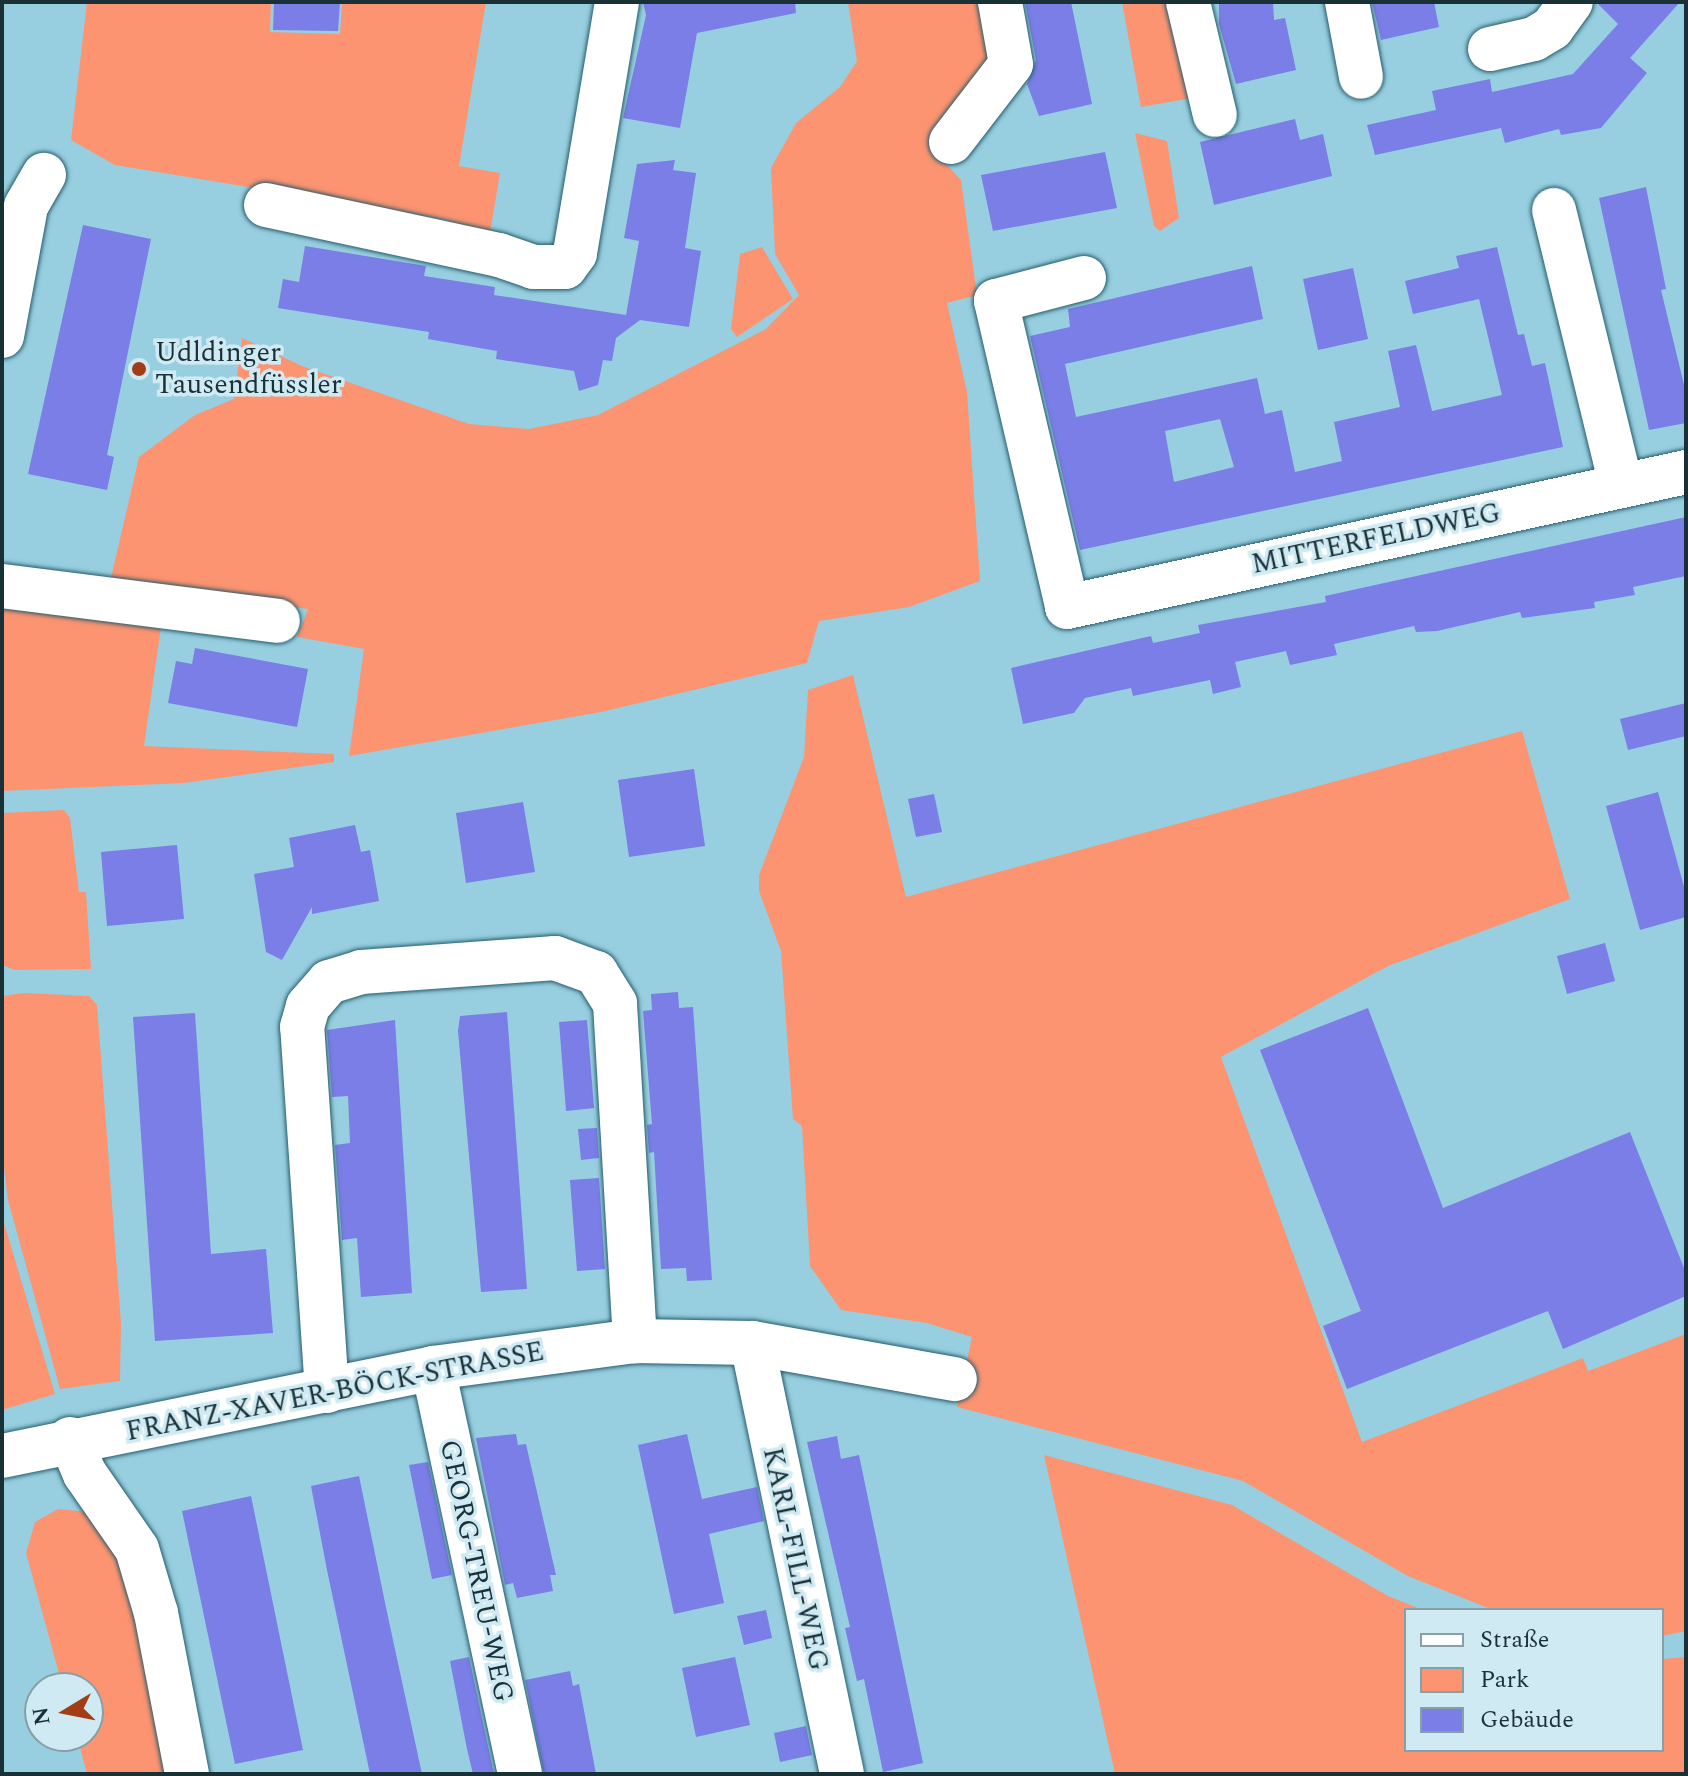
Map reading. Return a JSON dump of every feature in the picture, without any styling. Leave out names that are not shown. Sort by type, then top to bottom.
[{"type":"street","points":[[266,205],[487,252],[533,267],[565,267],[575,253],[617,2]]},
{"type":"street","points":[[951,142],[1011,64],[1000,2]]},
{"type":"street","points":[[1188,2],[1215,115]]},
{"type":"street","points":[[1347,2],[1361,77]]},
{"type":"street","points":[[1490,49],[1534,39],[1552,28],[1571,2]]},
{"type":"street","points":[[2,336],[26,206],[44,175]]},
{"type":"street","points":[[1554,210],[1621,485]]},
{"type":"street","name":"MITTERFELDWEG","points":[[1084,278],[996,301],[1067,607],[1686,472]]},
{"type":"street","points":[[2,586],[278,621]]},
{"type":"street","points":[[327,1391],[302,1027],[308,1006],[329,982],[361,972],[555,958],[596,973],[615,1004],[635,1341]]},
{"type":"street","name":"FRANZ-XAVER-BÖCK-STRASSE","points":[[2,1456],[70,1439],[138,1430],[433,1368],[635,1341],[752,1343],[955,1379]]},
{"type":"street","name":"KARL-FILL-WEG","points":[[752,1343],[842,1774]]},
{"type":"street","name":"GEORG-TREU-WEG","points":[[433,1368],[520,1774]]},
{"type":"street","points":[[70,1439],[85,1474],[137,1549],[156,1613],[187,1774]]},
{"type":"green space","points":[[87,2],[271,2],[270,32],[340,34],[342,2],[486,2],[459,166],[500,173],[490,233],[449,227],[449,220],[115,165],[71,140]]},
{"type":"green space","points":[[848,2],[992,2],[999,59],[939,156],[961,180],[977,295],[947,303],[967,392],[980,581],[909,607],[819,621],[807,663],[601,712],[349,756],[364,649],[297,637],[308,609],[110,582],[139,457],[195,415],[234,399],[242,338],[302,366],[469,424],[529,429],[598,415],[766,329],[799,295],[775,254],[771,168],[796,123],[840,87],[857,61]]},
{"type":"green space","points":[[1122,2],[1175,2],[1198,97],[1141,107]]},
{"type":"green space","points":[[1135,133],[1167,141],[1179,218],[1160,231],[1154,226]]},
{"type":"green space","points":[[762,247],[793,299],[737,337],[731,329],[740,254]]},
{"type":"green space","points":[[2,602],[162,620],[144,746],[334,754],[334,762],[184,783],[2,791]]},
{"type":"green space","points":[[853,675],[906,897],[1522,731],[1570,899],[1388,966],[1221,1057],[1362,1442],[1583,1358],[1588,1371],[1686,1334],[1686,1631],[1664,1636],[1664,1608],[1488,1608],[1408,1576],[1243,1481],[957,1407],[972,1337],[927,1323],[841,1310],[810,1266],[802,1126],[793,1119],[781,951],[759,891],[759,875],[804,757],[808,690]]},
{"type":"green space","points":[[64,810],[70,818],[79,892],[86,892],[91,969],[15,970],[2,965],[2,813]]},
{"type":"green space","points":[[24,993],[89,996],[97,1005],[121,1323],[120,1381],[60,1389],[8,1200],[2,1152],[2,996]]},
{"type":"green space","points":[[2,1216],[55,1394],[2,1410]]},
{"type":"green space","points":[[1044,1455],[1232,1505],[1388,1596],[1418,1608],[1404,1608],[1404,1752],[1664,1752],[1664,1659],[1686,1657],[1686,1774],[1115,1774]]},
{"type":"green space","points":[[58,1509],[89,1512],[124,1559],[176,1774],[87,1774],[81,1752],[104,1752],[104,1672],[59,1672],[26,1553],[35,1522]]},
{"type":"building","points":[[274,2],[340,2],[338,31],[273,30]]},
{"type":"building","points":[[643,2],[795,2],[796,13],[697,33],[680,128],[623,118],[646,15]]},
{"type":"building","points":[[1025,2],[1071,2],[1092,104],[1039,116],[1027,84],[1036,60]]},
{"type":"building","points":[[1219,2],[1273,2],[1274,20],[1285,18],[1296,70],[1236,84],[1219,24]]},
{"type":"building","points":[[1372,2],[1434,2],[1439,27],[1381,40]]},
{"type":"building","points":[[1596,2],[1680,2],[1630,58],[1647,73],[1601,128],[1561,135],[1559,129],[1505,143],[1501,128],[1375,155],[1367,125],[1436,110],[1432,91],[1490,79],[1492,92],[1573,74],[1618,24]]},
{"type":"building","points":[[1295,119],[1300,140],[1323,134],[1332,176],[1214,205],[1200,142]]},
{"type":"building","points":[[1105,152],[1117,208],[993,231],[981,175]]},
{"type":"building","points":[[675,160],[673,170],[696,173],[685,248],[701,251],[689,327],[640,320],[616,338],[612,361],[603,360],[598,385],[579,391],[574,371],[496,359],[497,351],[428,339],[429,332],[278,308],[283,279],[299,282],[305,246],[426,266],[424,276],[495,287],[494,295],[626,315],[639,241],[624,238],[637,164]]},
{"type":"building","points":[[1646,187],[1666,289],[1661,290],[1686,393],[1686,423],[1649,430],[1599,198]]},
{"type":"building","points":[[83,225],[151,239],[107,455],[114,457],[107,490],[28,474]]},
{"type":"building","points":[[1497,247],[1518,335],[1524,334],[1532,366],[1545,363],[1563,447],[1080,550],[1030,336],[1070,327],[1068,309],[1252,266],[1263,319],[1065,364],[1076,417],[1257,378],[1265,414],[1282,410],[1295,472],[1342,461],[1334,422],[1400,407],[1388,351],[1416,345],[1432,411],[1502,395],[1479,299],[1413,314],[1405,281],[1459,268],[1456,256]],"holes":[[[1220,419],[1234,467],[1174,482],[1165,431]]]},
{"type":"building","points":[[1353,268],[1368,339],[1318,350],[1303,279]]},
{"type":"building","points":[[1686,517],[1686,576],[1633,587],[1635,595],[1594,602],[1595,608],[1522,618],[1520,612],[1437,631],[1416,632],[1414,626],[1334,644],[1337,655],[1290,665],[1286,651],[1235,662],[1241,687],[1213,694],[1210,680],[1133,696],[1131,688],[1085,698],[1074,713],[1023,724],[1011,668],[1151,636],[1153,643],[1200,633],[1198,625],[1326,602],[1325,596]]},
{"type":"building","points":[[195,648],[308,669],[297,727],[168,703],[176,661],[192,664]]},
{"type":"building","points":[[1686,703],[1686,736],[1628,750],[1620,719]]},
{"type":"building","points":[[694,769],[705,846],[629,857],[618,780]]},
{"type":"building","points":[[1658,792],[1686,894],[1686,917],[1640,930],[1606,806]]},
{"type":"building","points":[[934,794],[942,832],[916,837],[908,799]]},
{"type":"building","points":[[523,802],[535,872],[466,883],[456,813]]},
{"type":"building","points":[[355,825],[361,852],[370,850],[379,901],[312,914],[312,907],[282,960],[266,952],[254,874],[294,867],[289,838]]},
{"type":"building","points":[[177,845],[184,919],[107,926],[101,852]]},
{"type":"building","points":[[1605,943],[1615,981],[1567,994],[1557,956]]},
{"type":"building","points":[[678,992],[679,1008],[693,1007],[712,1280],[687,1281],[686,1268],[661,1269],[654,1152],[649,1153],[647,1125],[652,1124],[643,1011],[652,1010],[651,994]]},
{"type":"building","points":[[1368,1008],[1443,1208],[1630,1132],[1686,1273],[1686,1296],[1563,1349],[1548,1311],[1347,1389],[1323,1326],[1361,1311],[1260,1050]]},
{"type":"building","points":[[507,1012],[527,1289],[481,1292],[458,1031],[460,1016]]},
{"type":"building","points":[[195,1013],[211,1254],[266,1249],[273,1333],[155,1341],[133,1017]]},
{"type":"building","points":[[395,1020],[412,1293],[361,1297],[357,1238],[342,1240],[335,1145],[350,1143],[348,1096],[332,1097],[327,1030]]},
{"type":"building","points":[[587,1020],[594,1108],[566,1111],[559,1022]]},
{"type":"building","points":[[597,1128],[599,1158],[581,1160],[578,1129]]},
{"type":"building","points":[[599,1178],[605,1269],[577,1271],[570,1180]]},
{"type":"building","points":[[516,1434],[518,1445],[526,1444],[556,1575],[550,1575],[553,1591],[517,1598],[513,1583],[505,1585],[476,1438]]},
{"type":"building","points":[[687,1434],[702,1499],[757,1487],[764,1521],[709,1534],[724,1603],[674,1614],[638,1445]]},
{"type":"building","points":[[837,1436],[841,1459],[859,1455],[923,1763],[883,1772],[864,1679],[857,1681],[845,1628],[850,1627],[807,1442]]},
{"type":"building","points":[[428,1462],[452,1575],[432,1579],[409,1465]]},
{"type":"building","points":[[359,1476],[422,1774],[370,1774],[311,1486]]},
{"type":"building","points":[[251,1496],[303,1750],[235,1764],[182,1511]]},
{"type":"building","points":[[766,1610],[772,1638],[744,1645],[737,1616]]},
{"type":"building","points":[[469,1657],[494,1774],[473,1774],[467,1749],[450,1661]]},
{"type":"building","points":[[735,1657],[750,1725],[696,1737],[682,1668]]},
{"type":"building","points":[[570,1671],[573,1686],[579,1684],[596,1774],[544,1774],[525,1680]]},
{"type":"building","points":[[806,1726],[812,1755],[780,1762],[774,1733]]},
{"type":"place","name":"Udldinger Tausendfüssler","points":[[139,369]]}]
